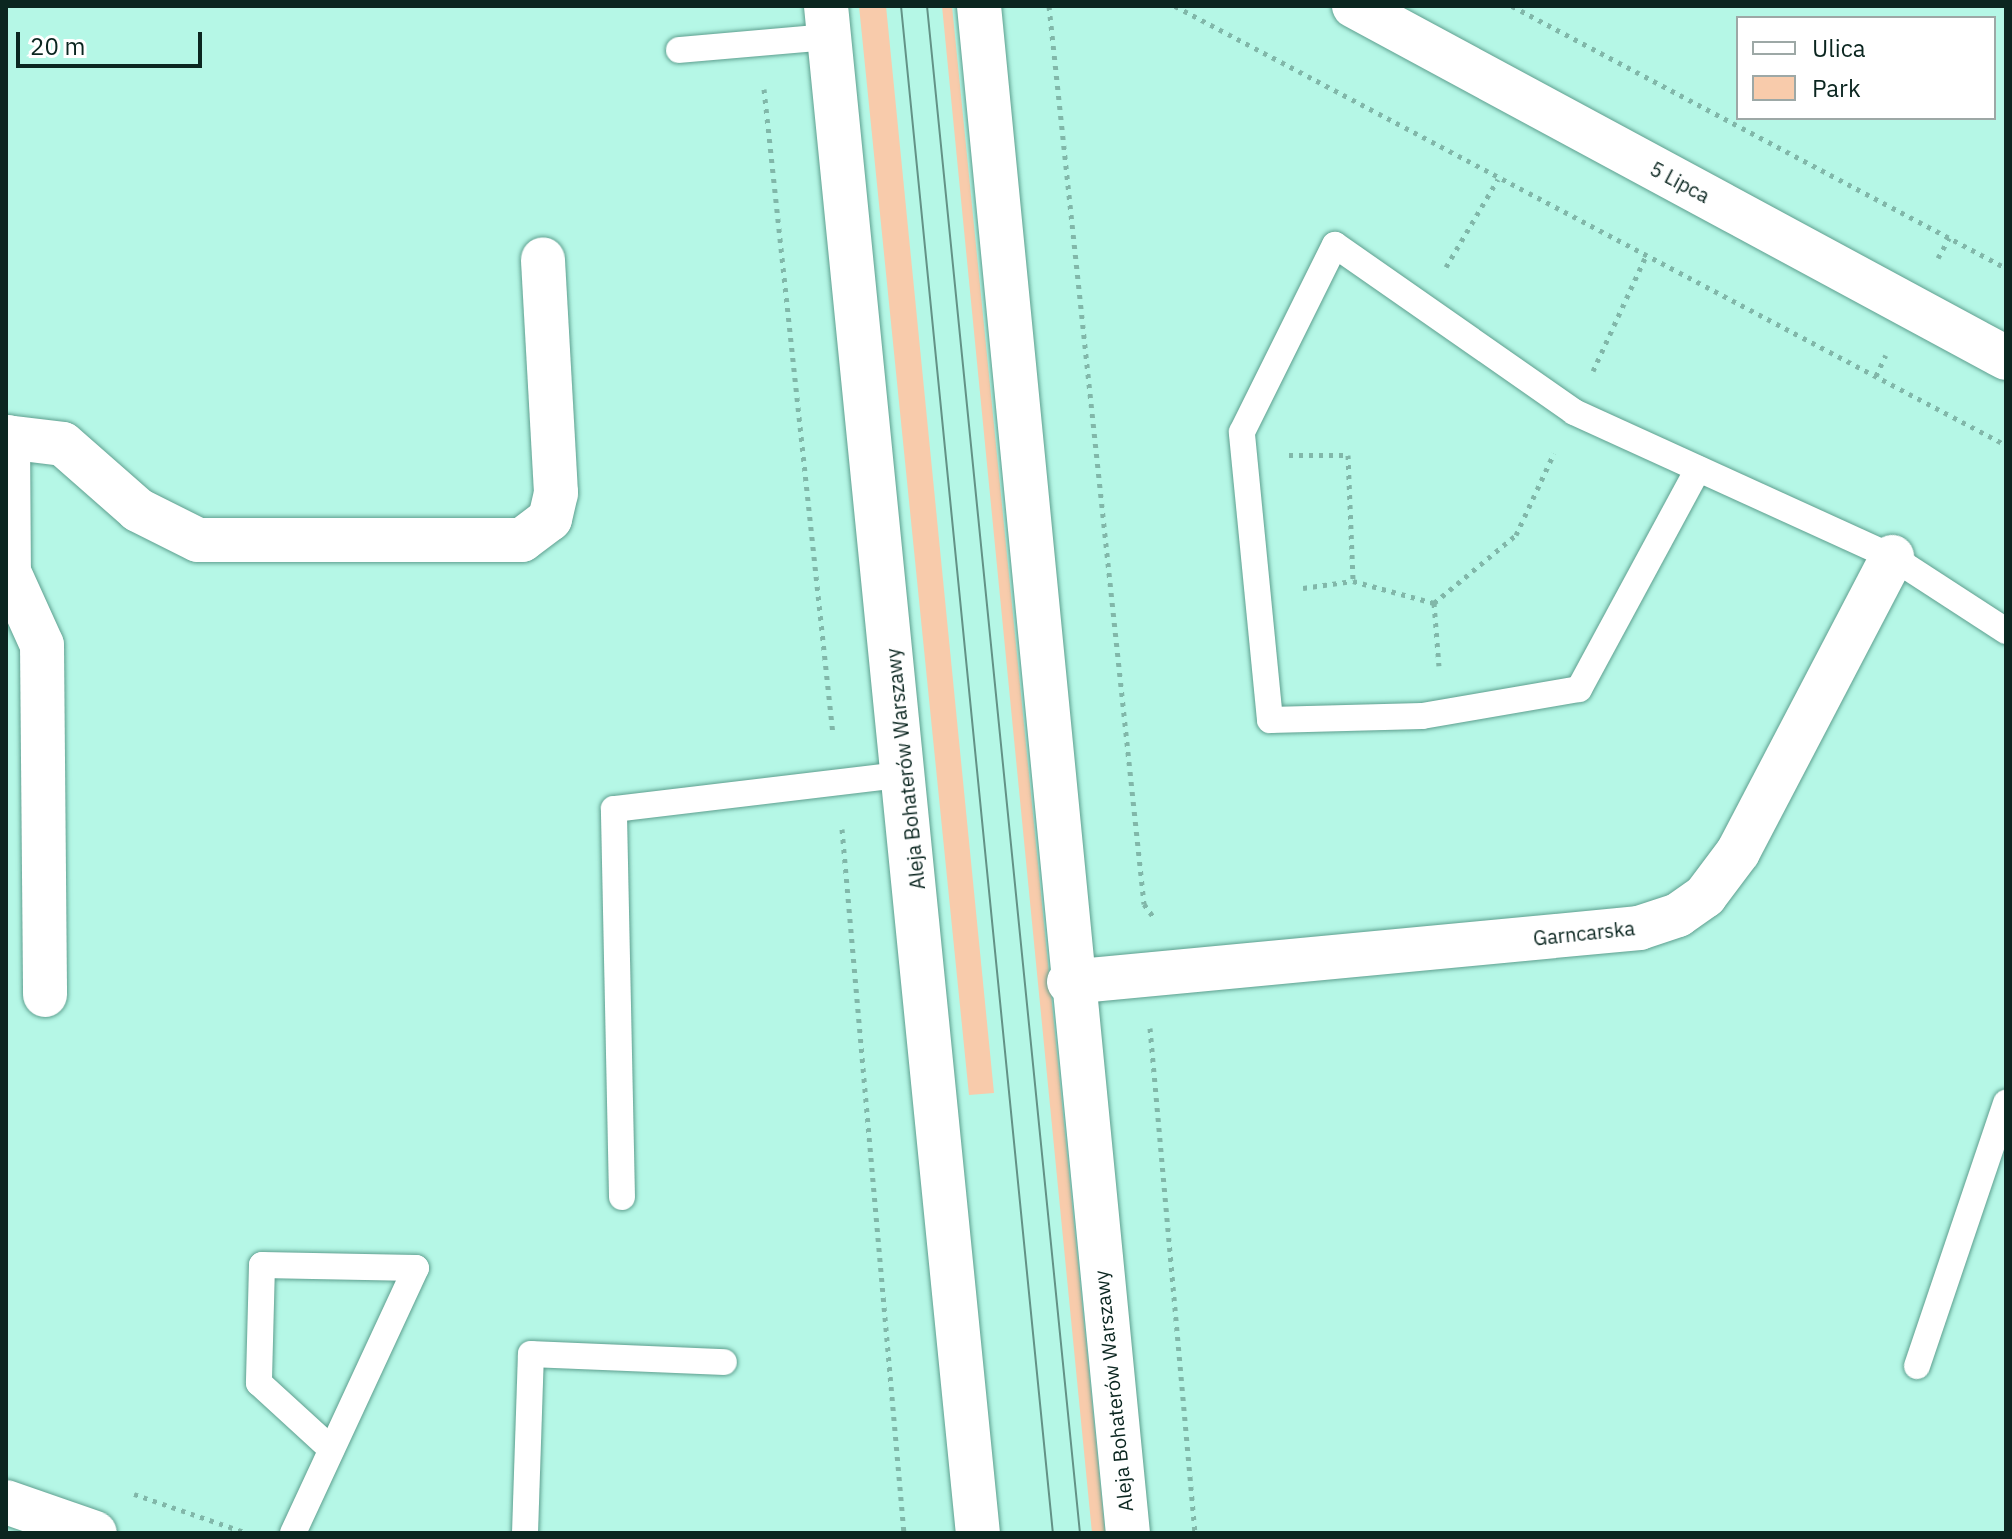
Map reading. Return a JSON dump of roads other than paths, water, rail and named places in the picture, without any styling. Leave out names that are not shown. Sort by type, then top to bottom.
[{"type":"street","name":"Aleja Bohaterów Warszawy","points":[[979,6],[1069,982],[1128,1533]]},
{"type":"street","name":"5 Lipca","points":[[1354,6],[2001,343]]},
{"type":"street","name":"Aleja Bohaterów Warszawy","points":[[828,21],[906,774],[978,1533]]},
{"type":"street","points":[[45,995],[42,645],[9,572],[7,437],[63,444],[138,510],[198,540],[522,540],[550,519],[556,493],[543,259]]},
{"type":"street","name":"Garncarska","points":[[1069,982],[1639,928],[1678,915],[1705,896],[1738,852],[1892,557]]},
{"type":"street","points":[[6,1502],[95,1533]]},
{"type":"lane","points":[[679,50],[828,21]]},
{"type":"lane","points":[[1698,469],[1579,689],[1443,712],[1270,720],[1242,432],[1335,245],[1421,309],[1574,412],[1892,557],[2006,631]]},
{"type":"lane","points":[[622,1197],[614,809],[906,774]]},
{"type":"lane","points":[[1917,1366],[2006,1103]]},
{"type":"lane","points":[[293,1533],[416,1268],[262,1265],[259,1383],[331,1449]]},
{"type":"lane","points":[[525,1533],[531,1354],[724,1362]]},
{"type":"tram line","points":[[901,6],[1053,1533]]},
{"type":"tram line","points":[[927,6],[1080,1533]]}]
